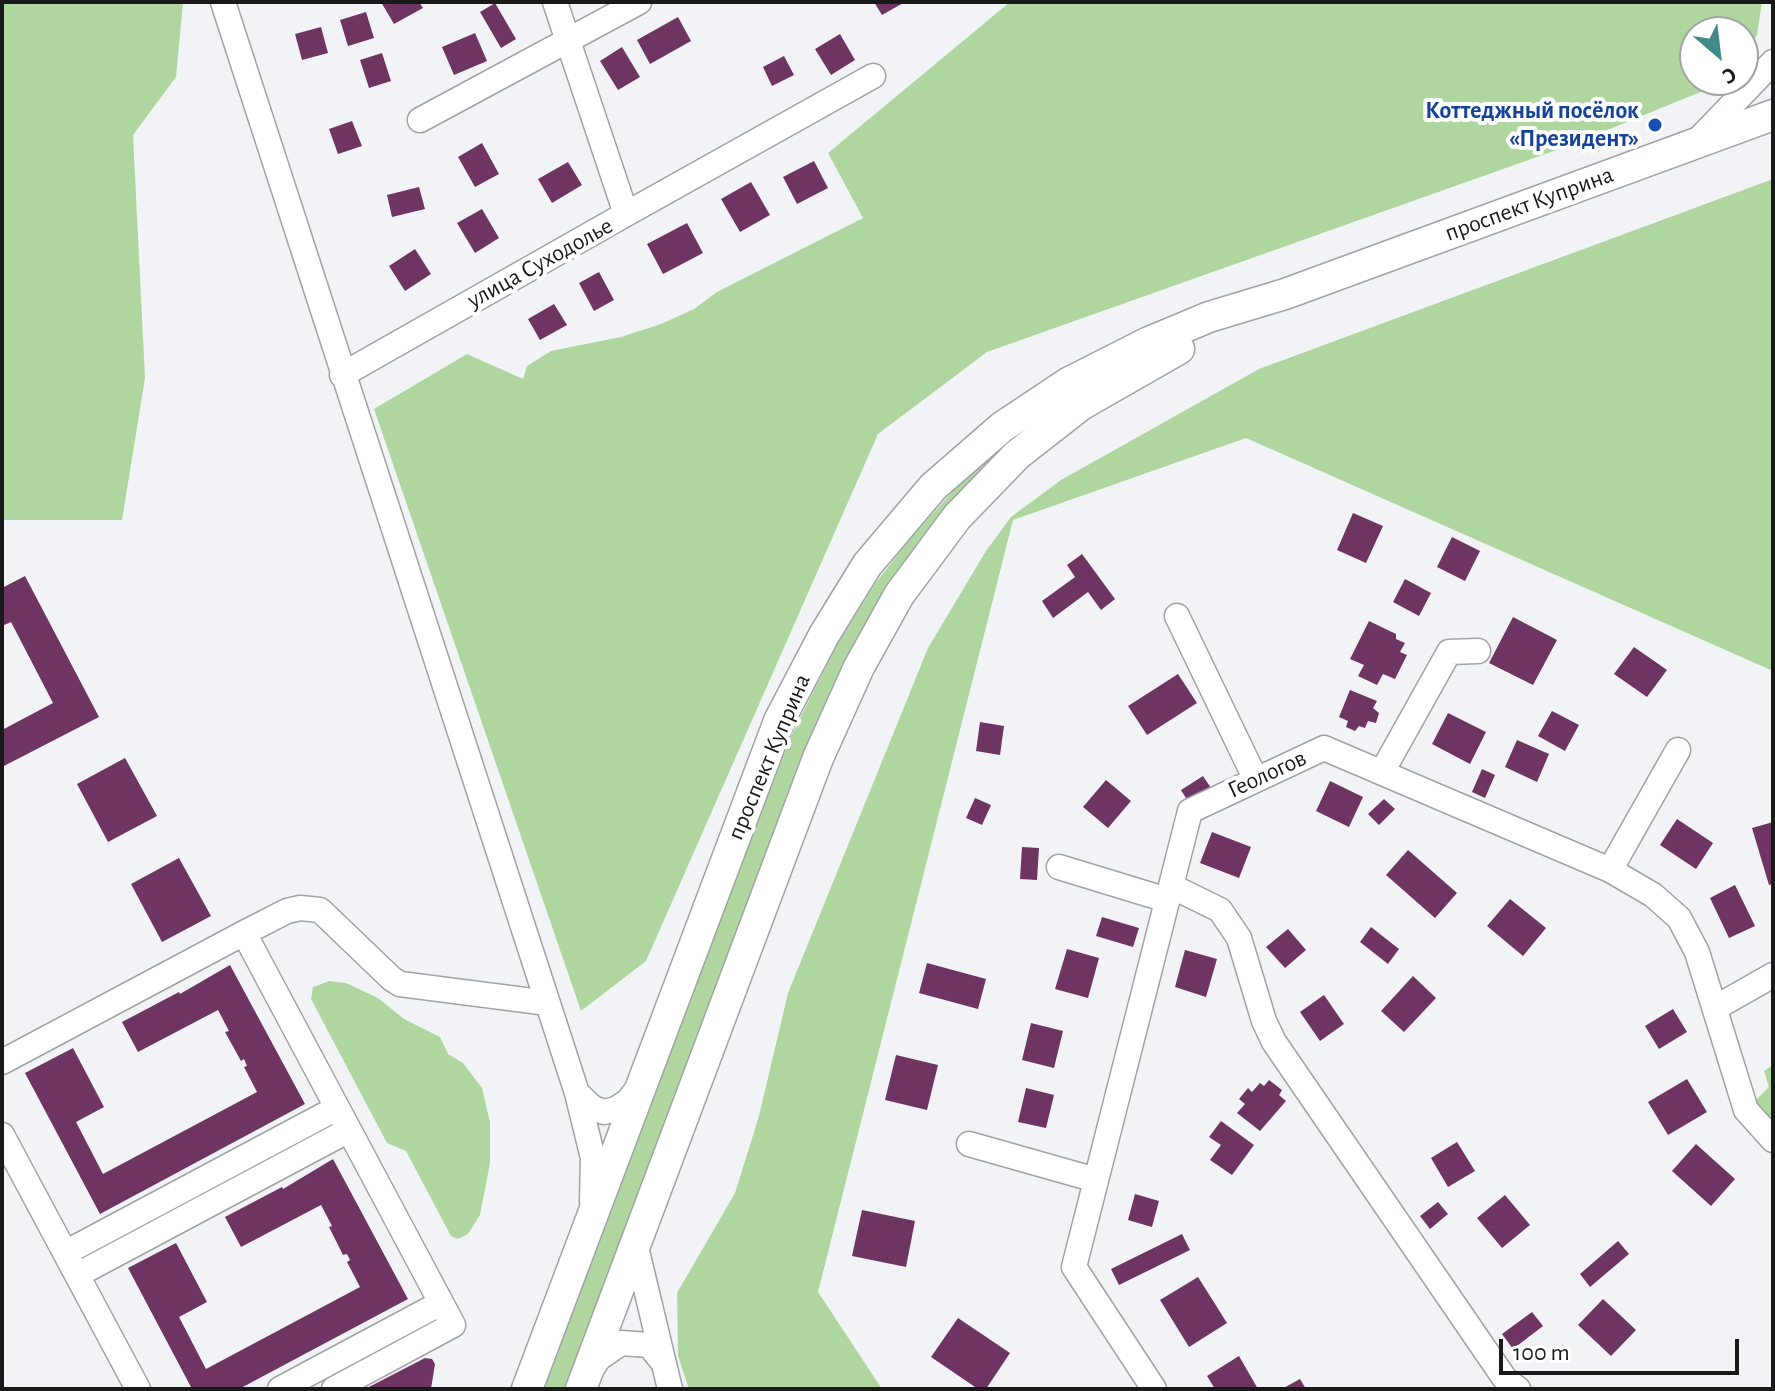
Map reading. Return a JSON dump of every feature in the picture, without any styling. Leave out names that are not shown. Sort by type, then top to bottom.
[{"type":"main road","name":"проспект Куприна","points":[[527,1389],[779,721],[824,635],[867,565],[933,487],[1002,427],[1068,383],[1149,342],[1209,317],[1285,294],[1773,115]]},
{"type":"main road","name":"проспект Куприна","points":[[582,1385],[818,758],[859,667],[899,595],[957,517],[1017,455],[1081,405],[1152,363],[1285,294]]},
{"type":"street","points":[[223,2],[577,1093],[593,1158],[594,1190],[588,1229]]},
{"type":"street","name":"улица Суходолье","points":[[342,375],[626,214],[555,2]]},
{"type":"street","points":[[420,120],[639,2]]},
{"type":"street","points":[[1695,143],[1773,62]]},
{"type":"street","points":[[626,214],[873,76]]},
{"type":"street","points":[[1177,616],[1256,780]]},
{"type":"street","points":[[1382,772],[1449,652],[1478,651]]},
{"type":"street","name":"Геологов","points":[[1154,1389],[1074,1267],[1190,811],[1324,748],[1610,870],[1653,895],[1679,918],[1697,952],[1746,1110],[1773,1140]]},
{"type":"street","points":[[1610,870],[1678,750]]},
{"type":"street","points":[[1059,867],[1169,893],[1220,910],[1239,938],[1264,1021],[1274,1042],[1505,1379],[1518,1389]]},
{"type":"street","points":[[2,1062],[287,911],[312,907],[320,910],[400,984],[548,1003]]},
{"type":"street","points":[[244,933],[453,1325],[334,1389]]},
{"type":"street","points":[[1715,1008],[1773,975]]},
{"type":"street","points":[[577,1093],[593,1108],[604,1112],[628,1101],[639,1087]]},
{"type":"street","points":[[65,1253],[337,1108]]},
{"type":"street","points":[[77,1275],[349,1130]]},
{"type":"street","points":[[2,1135],[138,1389]]},
{"type":"street","points":[[969,1144],[1096,1180]]},
{"type":"street","points":[[636,1247],[670,1389]]},
{"type":"street","points":[[280,1389],[441,1303]]},
{"type":"street","points":[[582,1385],[599,1358],[621,1343],[649,1345],[661,1360]]},
{"type":"green space","points":[[2,2],[183,2],[176,77],[133,135],[145,378],[122,520],[2,520]]},
{"type":"green space","points":[[1010,2],[1762,2],[1759,22],[1759,16],[1679,16],[1679,96],[1691,96],[1568,146],[987,352],[878,434],[646,961],[581,1011],[374,409],[467,354],[523,379],[527,366],[551,351],[621,337],[661,324],[863,218],[828,153]]},
{"type":"green space","points":[[1773,179],[1773,671],[1246,438],[1013,520],[818,1292],[882,1389],[689,1389],[678,1356],[677,1293],[735,1193],[759,1116],[788,993],[928,648],[986,551],[1011,517],[1061,480],[1259,369]]},
{"type":"green space","points":[[1006,445],[918,542],[849,652],[808,744],[565,1389],[542,1389],[693,985],[792,734],[837,645],[875,584],[912,536],[956,488]]},
{"type":"green space","points":[[329,981],[346,983],[378,998],[404,1019],[440,1037],[448,1054],[463,1063],[482,1088],[490,1122],[490,1163],[480,1215],[468,1234],[458,1239],[451,1236],[406,1151],[387,1143],[311,999],[313,987]]},
{"type":"green space","points":[[1773,1065],[1773,1126],[1753,1103],[1769,1087],[1764,1071]]},
{"type":"building","points":[[381,2],[419,2],[423,8],[394,24]]},
{"type":"building","points":[[874,2],[905,2],[882,15]]},
{"type":"building","points":[[495,3],[516,39],[501,48],[480,12]]},
{"type":"building","points":[[366,12],[374,38],[348,46],[340,20]]},
{"type":"building","points":[[678,17],[691,41],[650,64],[637,40]]},
{"type":"building","points":[[321,27],[328,53],[302,60],[295,34]]},
{"type":"building","points":[[475,33],[487,61],[454,75],[442,47]]},
{"type":"building","points":[[840,34],[855,60],[831,75],[815,49]]},
{"type":"building","points":[[622,47],[640,77],[618,90],[600,61]]},
{"type":"building","points":[[382,53],[391,81],[369,88],[360,60]]},
{"type":"building","points":[[784,56],[794,75],[772,86],[763,67]]},
{"type":"building","points":[[352,121],[362,146],[338,154],[329,129]]},
{"type":"building","points":[[482,143],[499,174],[475,187],[458,157]]},
{"type":"building","points":[[814,161],[828,188],[797,204],[783,177]]},
{"type":"building","points":[[568,162],[582,185],[552,203],[538,179]]},
{"type":"building","points":[[751,182],[770,215],[740,232],[721,199]]},
{"type":"building","points":[[419,187],[425,209],[392,217],[387,195]]},
{"type":"building","points":[[482,209],[499,238],[475,253],[457,223]]},
{"type":"building","points":[[687,223],[703,253],[663,274],[647,244]]},
{"type":"building","points":[[415,249],[431,274],[405,291],[389,266]]},
{"type":"building","points":[[599,272],[614,300],[594,311],[579,283]]},
{"type":"building","points":[[554,304],[567,325],[540,340],[528,319]]},
{"type":"building","points":[[1353,513],[1383,526],[1366,563],[1337,550]]},
{"type":"building","points":[[1452,537],[1480,551],[1465,581],[1437,567]]},
{"type":"building","points":[[1082,554],[1115,599],[1101,610],[1088,592],[1053,618],[1042,601],[1075,577],[1067,565]]},
{"type":"building","points":[[25,576],[99,717],[2,767],[2,730],[53,703],[11,622],[2,626],[2,588]]},
{"type":"building","points":[[1405,579],[1431,593],[1419,616],[1393,602]]},
{"type":"building","points":[[1513,617],[1557,640],[1533,685],[1489,663]]},
{"type":"building","points":[[1369,621],[1396,634],[1396,639],[1405,643],[1400,652],[1407,655],[1395,679],[1383,674],[1377,685],[1358,676],[1364,665],[1350,659]]},
{"type":"building","points":[[1634,647],[1667,670],[1647,697],[1614,674]]},
{"type":"building","points":[[1178,674],[1197,703],[1147,735],[1128,706]]},
{"type":"building","points":[[1350,690],[1377,701],[1373,708],[1379,713],[1376,723],[1368,721],[1365,728],[1359,726],[1355,731],[1346,727],[1348,721],[1339,717]]},
{"type":"building","points":[[1552,711],[1579,725],[1565,751],[1538,736]]},
{"type":"building","points":[[1448,713],[1486,732],[1470,764],[1432,744]]},
{"type":"building","points":[[980,722],[1004,726],[1000,755],[976,751]]},
{"type":"building","points":[[1517,740],[1549,754],[1537,782],[1505,767]]},
{"type":"building","points":[[125,758],[157,816],[108,842],[77,784]]},
{"type":"building","points":[[1482,769],[1495,775],[1485,798],[1472,792]]},
{"type":"building","points":[[1203,776],[1211,788],[1189,803],[1181,790]]},
{"type":"building","points":[[1106,780],[1131,801],[1108,828],[1083,807]]},
{"type":"building","points":[[1330,781],[1363,797],[1349,827],[1316,811]]},
{"type":"building","points":[[975,798],[991,805],[982,825],[966,818]]},
{"type":"building","points":[[1384,799],[1395,809],[1379,825],[1368,814]]},
{"type":"building","points":[[1677,819],[1713,843],[1696,869],[1660,845]]},
{"type":"building","points":[[1773,822],[1773,884],[1769,885],[1752,828]]},
{"type":"building","points":[[1212,832],[1251,847],[1239,878],[1200,863]]},
{"type":"building","points":[[1022,847],[1039,848],[1037,880],[1020,879]]},
{"type":"building","points":[[1408,850],[1457,893],[1435,918],[1386,875]]},
{"type":"building","points":[[179,858],[211,916],[162,942],[131,884]]},
{"type":"building","points":[[1735,885],[1755,926],[1729,938],[1710,898]]},
{"type":"building","points":[[1510,899],[1546,928],[1523,956],[1487,926]]},
{"type":"building","points":[[1102,917],[1139,928],[1133,947],[1096,936]]},
{"type":"building","points":[[1371,927],[1399,949],[1388,964],[1360,942]]},
{"type":"building","points":[[1288,929],[1306,950],[1285,968],[1266,947]]},
{"type":"building","points":[[1067,949],[1099,958],[1088,998],[1055,989]]},
{"type":"building","points":[[1185,950],[1217,959],[1206,997],[1175,987]]},
{"type":"building","points":[[927,963],[986,979],[978,1009],[919,993]]},
{"type":"building","points":[[230,965],[305,1104],[100,1214],[25,1073],[73,1048],[104,1107],[76,1122],[103,1174],[257,1092],[244,1067],[247,1066],[244,1059],[241,1061],[225,1032],[229,1031],[218,1010],[138,1052],[122,1022]]},
{"type":"building","points":[[1413,976],[1436,998],[1404,1032],[1381,1011]]},
{"type":"building","points":[[1324,995],[1344,1024],[1320,1041],[1300,1012]]},
{"type":"building","points":[[1673,1009],[1687,1032],[1659,1049],[1645,1026]]},
{"type":"building","points":[[1031,1023],[1063,1031],[1054,1068],[1022,1060]]},
{"type":"building","points":[[896,1055],[938,1065],[927,1110],[885,1100]]},
{"type":"building","points":[[1687,1079],[1707,1112],[1668,1135],[1648,1102]]},
{"type":"building","points":[[1269,1080],[1282,1090],[1279,1095],[1286,1101],[1260,1131],[1237,1113],[1245,1104],[1239,1099],[1248,1088],[1252,1092],[1260,1083],[1264,1086]]},
{"type":"building","points":[[1026,1088],[1054,1095],[1046,1128],[1018,1122]]},
{"type":"building","points":[[1221,1121],[1254,1145],[1232,1175],[1210,1160],[1221,1145],[1209,1137]]},
{"type":"building","points":[[1457,1142],[1475,1171],[1448,1187],[1431,1158]]},
{"type":"building","points":[[1696,1144],[1735,1179],[1711,1206],[1672,1171]]},
{"type":"building","points":[[333,1159],[408,1299],[239,1389],[192,1389],[128,1268],[176,1243],[207,1302],[179,1317],[206,1369],[360,1287],[347,1262],[350,1260],[347,1254],[343,1255],[321,1205],[241,1247],[225,1217],[283,1189]]},
{"type":"building","points":[[1135,1194],[1159,1201],[1152,1227],[1128,1220]]},
{"type":"building","points":[[1505,1195],[1530,1225],[1502,1248],[1477,1218]]},
{"type":"building","points":[[1438,1202],[1448,1214],[1430,1229],[1420,1216]]},
{"type":"building","points":[[862,1210],[915,1221],[906,1267],[852,1256]]},
{"type":"building","points":[[1182,1234],[1190,1250],[1119,1285],[1111,1269]]},
{"type":"building","points":[[1618,1241],[1629,1254],[1590,1287],[1580,1274]]},
{"type":"building","points":[[1198,1277],[1227,1323],[1189,1347],[1160,1300]]},
{"type":"building","points":[[1603,1299],[1636,1330],[1611,1356],[1578,1325]]},
{"type":"building","points":[[1532,1312],[1543,1326],[1513,1349],[1502,1334]]},
{"type":"building","points":[[958,1318],[1010,1353],[986,1389],[978,1389],[931,1357]]},
{"type":"building","points":[[1239,1356],[1258,1389],[1215,1389],[1207,1376]]},
{"type":"building","points":[[425,1358],[432,1359],[435,1364],[431,1389],[365,1389]]},
{"type":"building","points":[[1300,1379],[1306,1389],[1282,1389],[1289,1385]]},
{"type":"place","name":"Коттеджный посёлок «Президент»","points":[[1655,125]]}]
